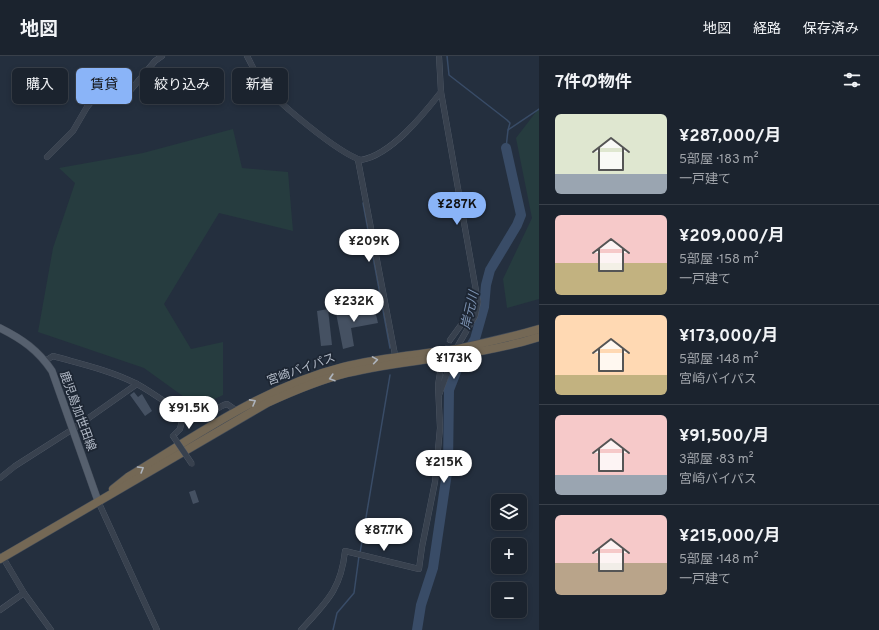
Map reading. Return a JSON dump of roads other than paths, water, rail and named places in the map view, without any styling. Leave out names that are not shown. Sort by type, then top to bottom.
[{"type":"highway","name":"宮崎バイパス","points":[[482,347],[539,329]]},
{"type":"highway","name":"宮崎バイパス","points":[[98,501],[128,477],[237,411],[276,390],[310,376],[344,366],[397,361],[458,352],[539,337]]},
{"type":"highway","name":"宮崎バイパス","points":[[1,557],[132,483],[267,403],[289,393],[347,373],[397,361]]},
{"type":"main road","name":"鹿児島加世田線","points":[[0,328],[23,340],[45,361],[58,383],[98,501]]},
{"type":"street","points":[[47,157],[73,131],[87,108],[108,81],[125,92],[129,92],[155,61],[162,56]]},
{"type":"street","points":[[247,56],[257,75],[269,91],[321,136],[358,160],[366,160],[374,156],[403,135],[416,124],[441,92]]},
{"type":"street","points":[[438,398],[475,316],[478,301],[441,92],[439,56]]},
{"type":"street","points":[[358,160],[397,361]]},
{"type":"street","points":[[450,340],[478,301]]},
{"type":"street","points":[[45,361],[53,356],[108,372],[136,384],[184,412],[196,417],[202,417],[221,405],[227,404],[237,411]]},
{"type":"street","points":[[301,630],[336,588],[345,551],[419,569],[435,482],[440,428],[438,385],[441,367]]},
{"type":"street","points":[[0,478],[15,466],[73,429],[136,384]]},
{"type":"street","points":[[184,412],[180,429],[173,436],[192,464]]},
{"type":"street","points":[[98,501],[157,630]]},
{"type":"street","points":[[1,557],[24,594],[51,630]]},
{"type":"street","points":[[0,610],[24,594]]},
{"type":"waterway","points":[[447,56],[449,75],[507,120],[510,123],[508,130]]},
{"type":"waterway","name":"岸元川","points":[[506,148],[508,130],[539,109]]},
{"type":"waterway","name":"岸元川","points":[[417,630],[421,605],[433,568],[448,466],[449,390],[458,367],[475,339],[484,307],[486,285],[490,270],[517,225],[521,215],[506,148]]},
{"type":"waterway","points":[[363,203],[390,348]]},
{"type":"waterway","points":[[360,553],[390,375]]},
{"type":"waterway","points":[[333,630],[337,613],[354,593],[359,556]]},
{"type":"tunnel","points":[[441,367],[450,340]]}]
